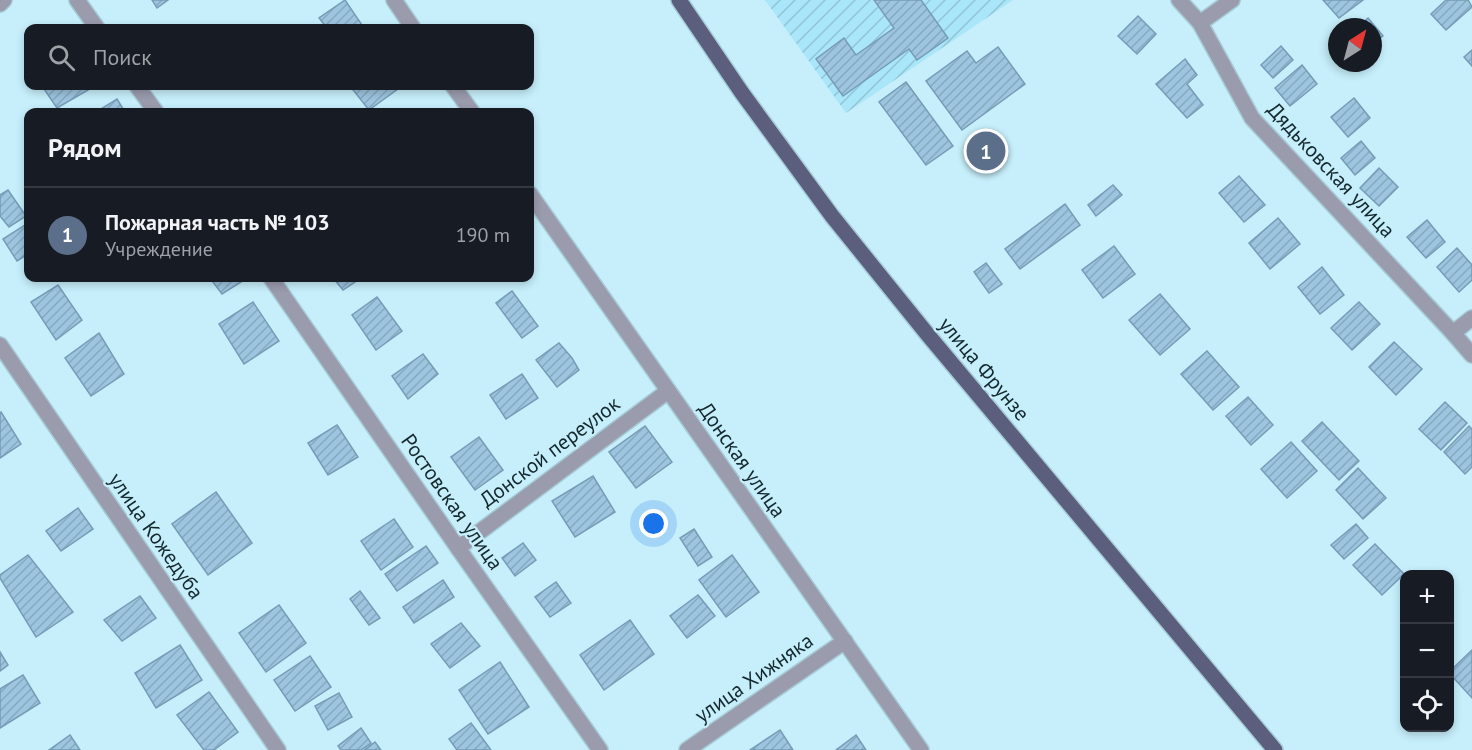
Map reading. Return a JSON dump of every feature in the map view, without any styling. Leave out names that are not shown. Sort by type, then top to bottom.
[{"type":"main road","name":"улица Фрунзе","points":[[679,0],[742,93],[832,216],[928,335],[1275,750]]},
{"type":"street","points":[[0,4],[4,0]]},
{"type":"street","points":[[77,0],[94,24]]},
{"type":"street","points":[[393,0],[411,24]]},
{"type":"street","name":"Дядьковская улица","points":[[1179,0],[1200,23],[1252,118],[1472,355]]},
{"type":"street","points":[[1200,23],[1232,0]]},
{"type":"street","points":[[140,90],[153,108]]},
{"type":"street","points":[[456,90],[469,108]]},
{"type":"street","name":"Донская улица","points":[[534,200],[921,750]]},
{"type":"street","name":"Ростовская улица","points":[[274,282],[600,750]]},
{"type":"street","points":[[1453,333],[1472,318]]},
{"type":"street","name":"улица Кожедуба","points":[[0,345],[278,750]]},
{"type":"street","name":"Донской переулок","points":[[458,548],[668,391]]},
{"type":"street","name":"улица Хижняка","points":[[687,750],[845,641]]},
{"type":"shaded area","points":[[765,0],[1013,0],[846,113]]},
{"type":"building","points":[[152,0],[168,0],[157,8]]},
{"type":"building","points":[[345,0],[361,24],[324,24],[319,18]]},
{"type":"building","points":[[874,0],[921,0],[948,38],[917,60],[909,49],[843,96],[816,59],[844,38],[856,55],[894,28]]},
{"type":"building","points":[[1323,0],[1363,0],[1339,18]]},
{"type":"building","points":[[1446,0],[1468,0],[1472,7],[1446,30],[1431,14]]},
{"type":"building","points":[[1138,16],[1156,34],[1137,54],[1118,36]]},
{"type":"building","points":[[1281,46],[1293,60],[1273,78],[1261,65]]},
{"type":"building","points":[[998,47],[1025,84],[962,130],[926,81],[967,51],[976,63]]},
{"type":"building","points":[[1472,50],[1472,66],[1464,57]]},
{"type":"building","points":[[1185,59],[1197,75],[1187,84],[1203,105],[1187,118],[1156,84]]},
{"type":"building","points":[[1302,65],[1317,84],[1290,106],[1275,88]]},
{"type":"building","points":[[906,82],[953,146],[926,165],[879,102]]},
{"type":"building","points":[[45,90],[88,90],[57,108]]},
{"type":"building","points":[[353,90],[396,90],[372,108],[367,108]]},
{"type":"building","points":[[1354,98],[1370,118],[1348,137],[1331,117]]},
{"type":"building","points":[[117,99],[123,108],[102,108]]},
{"type":"building","points":[[1361,141],[1375,158],[1355,175],[1341,158]]},
{"type":"building","points":[[1379,168],[1398,187],[1379,206],[1360,188]]},
{"type":"building","points":[[1239,176],[1265,205],[1244,222],[1219,193]]},
{"type":"building","points":[[1113,185],[1122,195],[1096,216],[1088,205]]},
{"type":"building","points":[[8,190],[24,213],[24,217],[9,227],[0,216],[0,195]]},
{"type":"building","points":[[1065,204],[1080,225],[1020,269],[1005,249]]},
{"type":"building","points":[[1278,218],[1300,244],[1270,269],[1249,243]]},
{"type":"building","points":[[1427,220],[1445,242],[1426,258],[1407,237]]},
{"type":"building","points":[[24,226],[24,257],[17,261],[3,239]]},
{"type":"building","points":[[1114,246],[1135,274],[1103,298],[1082,270]]},
{"type":"building","points":[[1457,248],[1472,265],[1472,280],[1459,292],[1437,267]]},
{"type":"building","points":[[986,263],[1002,284],[989,293],[974,272]]},
{"type":"building","points":[[1322,267],[1344,295],[1320,314],[1298,287]]},
{"type":"building","points":[[213,282],[241,282],[222,294]]},
{"type":"building","points":[[336,282],[355,282],[343,290]]},
{"type":"building","points":[[58,285],[82,320],[56,340],[31,302]]},
{"type":"building","points":[[512,291],[538,326],[522,338],[496,303]]},
{"type":"building","points":[[1160,294],[1190,329],[1160,355],[1129,320]]},
{"type":"building","points":[[377,297],[402,331],[376,350],[352,315]]},
{"type":"building","points":[[253,302],[279,341],[244,364],[219,324]]},
{"type":"building","points":[[1359,302],[1380,324],[1352,350],[1331,328]]},
{"type":"building","points":[[99,333],[124,374],[91,396],[65,358]]},
{"type":"building","points":[[1394,342],[1422,369],[1396,395],[1369,367]]},
{"type":"building","points":[[559,343],[579,370],[557,387],[536,360]]},
{"type":"building","points":[[1207,351],[1239,387],[1213,410],[1181,374]]},
{"type":"building","points":[[423,354],[438,374],[408,399],[392,376]]},
{"type":"building","points":[[522,374],[538,398],[506,419],[490,395]]},
{"type":"building","points":[[1248,397],[1273,425],[1251,445],[1226,416]]},
{"type":"building","points":[[1445,402],[1467,423],[1441,450],[1419,429]]},
{"type":"building","points":[[0,413],[21,444],[0,458]]},
{"type":"building","points":[[1322,422],[1359,461],[1339,480],[1302,441]]},
{"type":"building","points":[[337,425],[358,457],[328,475],[308,443]]},
{"type":"building","points":[[645,426],[672,462],[636,488],[609,452]]},
{"type":"building","points":[[1469,426],[1472,429],[1472,467],[1465,474],[1444,452]]},
{"type":"building","points":[[479,437],[503,470],[475,490],[451,457]]},
{"type":"building","points":[[1291,442],[1317,471],[1287,498],[1261,469]]},
{"type":"building","points":[[1358,468],[1386,498],[1363,519],[1336,490]]},
{"type":"building","points":[[593,476],[615,512],[575,537],[552,501]]},
{"type":"building","points":[[216,492],[252,543],[208,575],[172,524]]},
{"type":"building","points":[[78,508],[93,529],[61,551],[46,531]]},
{"type":"building","points":[[394,519],[413,547],[381,570],[361,541]]},
{"type":"building","points":[[1356,524],[1368,538],[1344,559],[1331,545]]},
{"type":"building","points":[[694,529],[712,557],[698,566],[680,538]]},
{"type":"building","points":[[523,543],[536,560],[515,576],[502,558]]},
{"type":"building","points":[[1375,544],[1400,570],[1400,578],[1382,595],[1353,565]]},
{"type":"building","points":[[426,546],[438,563],[397,591],[385,574]]},
{"type":"building","points":[[28,555],[73,612],[36,637],[0,578],[0,575]]},
{"type":"building","points":[[732,555],[759,592],[726,617],[699,580]]},
{"type":"building","points":[[443,580],[454,597],[414,623],[403,607]]},
{"type":"building","points":[[556,582],[571,603],[550,617],[535,597]]},
{"type":"building","points":[[360,591],[380,618],[369,625],[350,599]]},
{"type":"building","points":[[698,595],[715,616],[687,638],[670,616]]},
{"type":"building","points":[[140,596],[156,618],[122,641],[104,620]]},
{"type":"building","points":[[279,605],[306,643],[266,672],[239,633]]},
{"type":"building","points":[[630,620],[654,654],[604,690],[580,655]]},
{"type":"building","points":[[461,623],[480,646],[450,668],[431,644]]},
{"type":"building","points":[[180,645],[202,680],[156,708],[135,673]]},
{"type":"building","points":[[1472,650],[1472,698],[1454,678],[1454,667]]},
{"type":"building","points":[[0,652],[8,665],[0,671]]},
{"type":"building","points":[[310,656],[331,687],[295,711],[274,680]]},
{"type":"building","points":[[500,662],[529,707],[488,734],[459,690]]},
{"type":"building","points":[[23,675],[40,703],[0,728],[0,689]]},
{"type":"building","points":[[209,692],[238,732],[214,750],[204,750],[177,715]]},
{"type":"building","points":[[339,693],[352,717],[328,730],[315,706]]},
{"type":"building","points":[[471,723],[491,750],[457,750],[449,739]]},
{"type":"building","points":[[361,728],[371,743],[361,750],[341,750],[338,746]]},
{"type":"building","points":[[780,730],[793,750],[750,750]]},
{"type":"building","points":[[70,735],[80,750],[49,750]]},
{"type":"building","points":[[856,735],[866,750],[836,750]]},
{"type":"building","points":[[375,742],[381,750],[364,750]]},
{"type":"place","name":"Пожарная часть № 103","points":[[986,151]]}]
